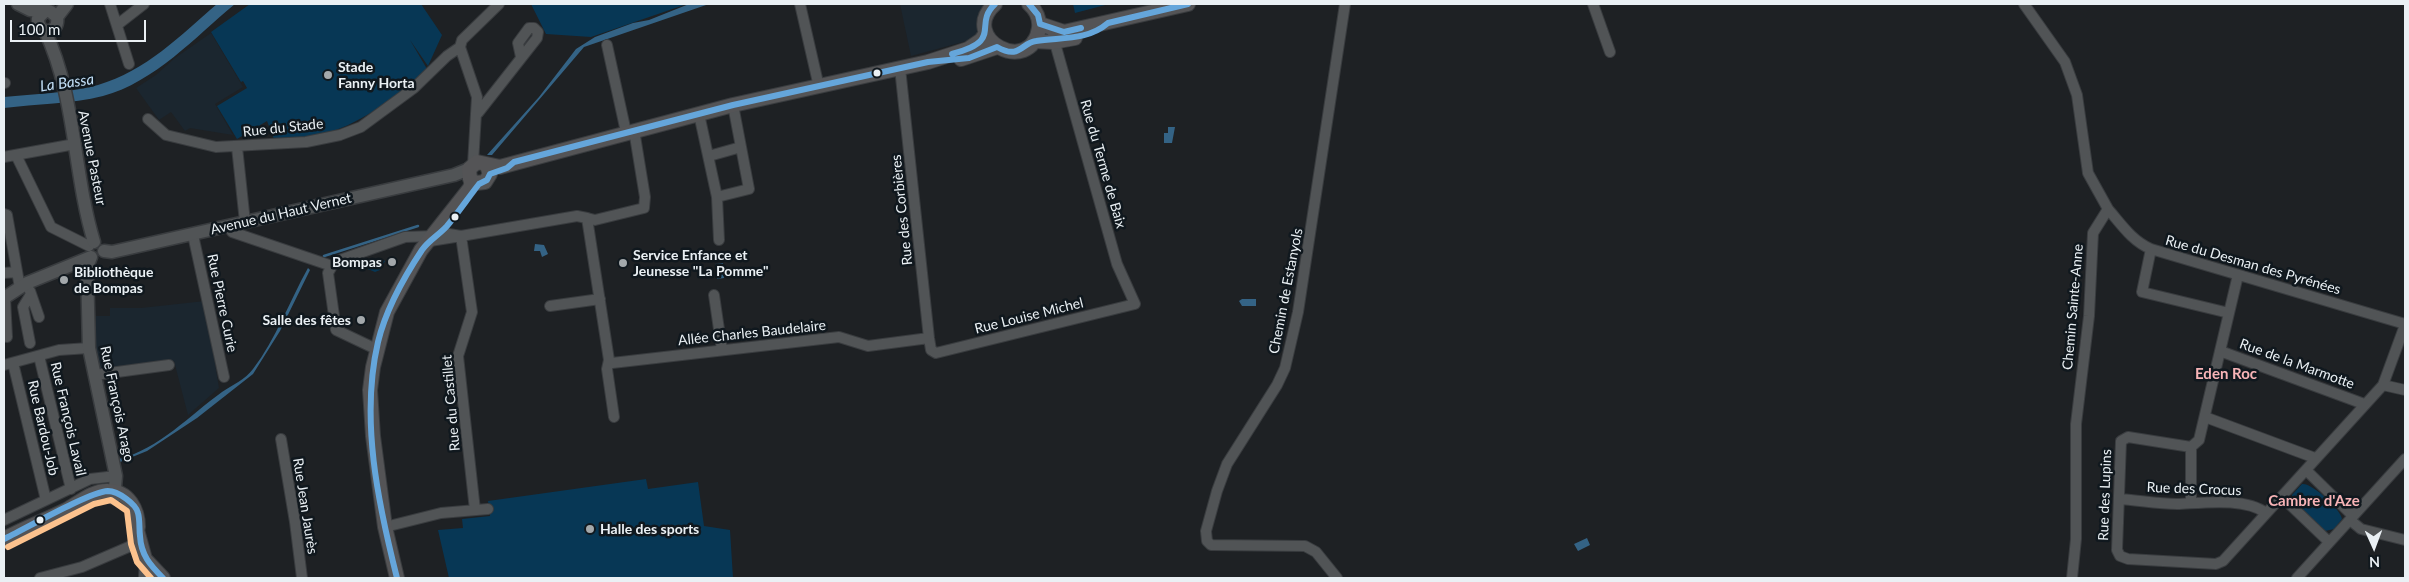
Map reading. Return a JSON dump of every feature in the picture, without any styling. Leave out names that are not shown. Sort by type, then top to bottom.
[{"type":"main road","points":[[995,4],[986,18],[986,33],[996,47],[1012,52],[1020,51],[1048,32],[1085,35],[1101,29],[1108,23],[1188,4]]},
{"type":"main road","points":[[1032,5],[1048,32]]},
{"type":"main road","name":"Avenue du Haut Vernet","points":[[475,170],[507,168],[514,162],[630,131],[928,62],[968,49],[981,40],[986,33]]},
{"type":"main road","name":"Avenue du Haut Vernet","points":[[928,62],[968,58],[996,47]]},
{"type":"main road","points":[[397,578],[385,527],[373,436],[370,390],[376,350],[387,312],[421,250],[434,236],[445,228],[475,170]]},
{"type":"main road","points":[[4,539],[102,492],[134,504],[138,514],[140,542],[145,559],[164,578]]},
{"type":"street","points":[[18,4],[50,16]]},
{"type":"street","points":[[110,4],[129,64]]},
{"type":"street","points":[[117,25],[144,4]]},
{"type":"street","name":"Rue du Stade","points":[[148,119],[166,135],[216,147],[306,142],[340,135],[361,127],[414,88],[447,56],[460,47],[462,40],[499,4]]},
{"type":"street","points":[[800,4],[819,87]]},
{"type":"street","name":"Chemin de Estanyols","points":[[1337,578],[1316,552],[1305,546],[1211,545],[1207,541],[1206,531],[1227,464],[1286,368],[1300,302],[1345,4]]},
{"type":"street","points":[[1593,4],[1610,52]]},
{"type":"street","points":[[2024,4],[2065,62],[2077,95],[2088,173],[2108,209]]},
{"type":"street","name":"Avenue Pasteur","points":[[50,16],[54,51],[63,85],[91,248]]},
{"type":"street","name":"Rue du Terme de Baix","points":[[1048,32],[1117,264],[1135,304]]},
{"type":"street","points":[[376,350],[336,330],[328,285],[328,273],[332,266],[340,260],[405,237],[461,236],[577,216],[595,220],[644,208],[645,196],[608,45]]},
{"type":"street","points":[[460,47],[477,97],[475,170]]},
{"type":"street","points":[[478,113],[521,57]]},
{"type":"street","name":"Rue des Corbières","points":[[900,68],[931,350]]},
{"type":"street","points":[[717,197],[749,189],[733,106]]},
{"type":"street","points":[[699,114],[717,197],[719,240]]},
{"type":"street","points":[[4,157],[74,144]]},
{"type":"street","points":[[237,147],[245,222]]},
{"type":"street","points":[[708,156],[742,147]]},
{"type":"street","points":[[16,155],[50,226],[91,248]]},
{"type":"street","name":"Avenue du Haut Vernet","points":[[91,248],[98,258],[104,251],[112,252],[193,235],[475,170]]},
{"type":"street","name":"Rue du Desman des Pyrénées","points":[[2108,209],[2131,236],[2150,249],[2405,324]]},
{"type":"street","name":"Chemin Sainte-Anne","points":[[2072,578],[2076,539],[2076,424],[2089,316],[2093,233],[2108,209]]},
{"type":"street","points":[[4,214],[7,215],[16,272],[26,288],[39,317]]},
{"type":"street","points":[[587,218],[609,360],[607,369],[614,417]]},
{"type":"street","points":[[229,227],[232,232],[332,266]]},
{"type":"street","name":"Rue Pierre Curie","points":[[193,235],[224,377]]},
{"type":"street","name":"Rue du Castillet","points":[[461,236],[472,312],[458,356],[475,510]]},
{"type":"street","points":[[7,337],[4,298],[26,288],[91,248]]},
{"type":"street","name":"Rue François Arago","points":[[91,248],[87,267],[89,348],[116,476],[114,495]]},
{"type":"street","points":[[2150,249],[2142,292],[2228,313]]},
{"type":"street","points":[[4,273],[16,272]]},
{"type":"street","points":[[2191,501],[2192,447],[2199,440],[2238,275]]},
{"type":"street","points":[[26,288],[23,307],[30,344]]},
{"type":"street","points":[[714,295],[722,350]]},
{"type":"street","points":[[550,306],[600,299]]},
{"type":"street","name":"Rue Louise Michel","points":[[931,350],[936,353],[1135,304]]},
{"type":"street","points":[[2266,513],[2283,498],[2315,458],[2383,385],[2405,324]]},
{"type":"street","name":"Allée Charles Baudelaire","points":[[609,360],[612,363],[839,337],[868,346],[929,338]]},
{"type":"street","points":[[8,364],[58,350],[89,348]]},
{"type":"street","name":"Rue de la Marmotte","points":[[2220,351],[2364,404]]},
{"type":"street","name":"Rue François Lavail","points":[[40,356],[70,489]]},
{"type":"street","name":"Rue Bardou-Job","points":[[8,364],[46,500]]},
{"type":"street","points":[[95,375],[169,365]]},
{"type":"street","points":[[2383,385],[2405,390]]},
{"type":"street","points":[[2204,417],[2315,458]]},
{"type":"street","name":"Rue des Lupins","points":[[2192,447],[2128,437],[2122,441],[2117,550],[2120,556],[2216,564],[2224,561],[2266,513]]},
{"type":"street","name":"Rue Jean Jaurès","points":[[281,439],[302,578]]},
{"type":"street","points":[[2298,578],[2404,462]]},
{"type":"street","points":[[2306,471],[2361,529],[2405,540]]},
{"type":"street","points":[[4,520],[90,479],[116,476]]},
{"type":"street","points":[[2283,498],[2329,542]]},
{"type":"street","name":"Rue des Crocus","points":[[2119,499],[2177,504],[2191,501],[2256,506],[2266,513]]},
{"type":"street","points":[[385,527],[441,513],[488,509]]},
{"type":"street","points":[[40,578],[82,567],[140,542]]},
{"type":"street","points":[[144,578],[145,559]]},
{"type":"shaded area","points":[[217,4],[235,4],[174,57],[140,80],[122,89],[103,96],[79,101],[4,108],[4,97],[87,88],[132,71],[176,40]]},
{"type":"shaded area","name":"Stade Fanny Horta","points":[[250,4],[421,4],[442,35],[428,66],[410,40],[427,69],[376,110],[362,118],[316,136],[274,139],[267,121],[237,139],[217,106],[247,88],[243,81],[241,82],[211,32]]},
{"type":"shaded area","points":[[531,4],[687,4],[591,37],[546,34]]},
{"type":"shaded area","points":[[689,4],[709,4],[584,47],[492,155],[487,155],[539,97],[576,49],[595,37],[633,23],[649,20]]},
{"type":"shaded area","points":[[900,4],[990,4],[974,39],[911,56]]},
{"type":"shaded area","points":[[1073,4],[1109,4],[1075,13]]},
{"type":"shaded area","points":[[211,33],[243,87],[215,104],[233,135],[190,128],[185,131],[171,112],[159,120],[136,88]]},
{"type":"shaded area","points":[[1168,127],[1175,127],[1172,143],[1164,143],[1164,133],[1168,133]]},
{"type":"shaded area","points":[[535,244],[544,245],[548,254],[542,257],[540,251],[534,251]]},
{"type":"shaded area","points":[[381,259],[385,261],[380,270],[375,272],[363,267],[363,264]]},
{"type":"shaded area","points":[[723,263],[724,278],[717,279],[715,264]]},
{"type":"shaded area","points":[[308,268],[310,270],[280,331],[253,374],[197,418],[147,451],[120,462],[119,459],[147,448],[161,439],[250,373],[276,333]]},
{"type":"shaded area","points":[[1242,299],[1256,299],[1256,306],[1242,306],[1239,301]]},
{"type":"shaded area","points":[[205,301],[219,388],[188,415],[174,361],[99,370],[96,356],[96,316],[110,316],[110,308],[141,308]]},
{"type":"shaded area","name":"Halle des sports","points":[[646,479],[648,489],[698,482],[704,526],[730,530],[733,578],[449,578],[438,530],[463,528],[462,519],[490,516],[488,501]]},
{"type":"shaded area","points":[[2302,484],[2312,487],[2337,509],[2342,519],[2334,529],[2325,531],[2293,501],[2292,495]]},
{"type":"shaded area","points":[[1587,538],[1590,545],[1578,551],[1574,544]]},
{"type":"waterway","points":[[324,256],[418,226]]},
{"type":"transit line","points":[[952,54],[968,49],[983,38],[986,19],[995,4]]},
{"type":"transit line","points":[[1029,4],[1038,15],[1040,24],[1064,32],[1081,28]]},
{"type":"transit line","points":[[397,578],[383,520],[371,431],[373,371],[378,342],[396,294],[422,250],[447,226],[479,184],[487,180],[490,174],[507,168],[514,162],[733,105],[928,62],[969,58],[997,47],[1011,52],[1020,50],[1031,42],[1083,36],[1100,29],[1108,23],[1188,4]]},
{"type":"transit line","points":[[4,539],[99,493],[108,491],[117,493],[137,509],[142,549],[150,564],[163,578]]},
{"type":"transit line","points":[[8,547],[94,504],[111,500],[127,511],[131,544],[137,562],[151,578]]},
{"type":"place","name":"Stade Fanny Horta","points":[[328,75]]},
{"type":"place","name":"Bompas","points":[[392,262]]},
{"type":"place","name":"Service Enfance et Jeunesse \"La Pomme\"","points":[[623,263]]},
{"type":"place","name":"Bibliothèque de Bompas","points":[[64,280]]},
{"type":"place","name":"Salle des fêtes","points":[[361,320]]},
{"type":"place","name":"Halle des sports","points":[[590,529]]},
{"type":"district","name":"Eden Roc","points":[[2226,374]]},
{"type":"district","name":"Cambre d'Aze","points":[[2314,501]]},
{"type":"water label","name":"La Bassa","points":[[67,83]]}]
